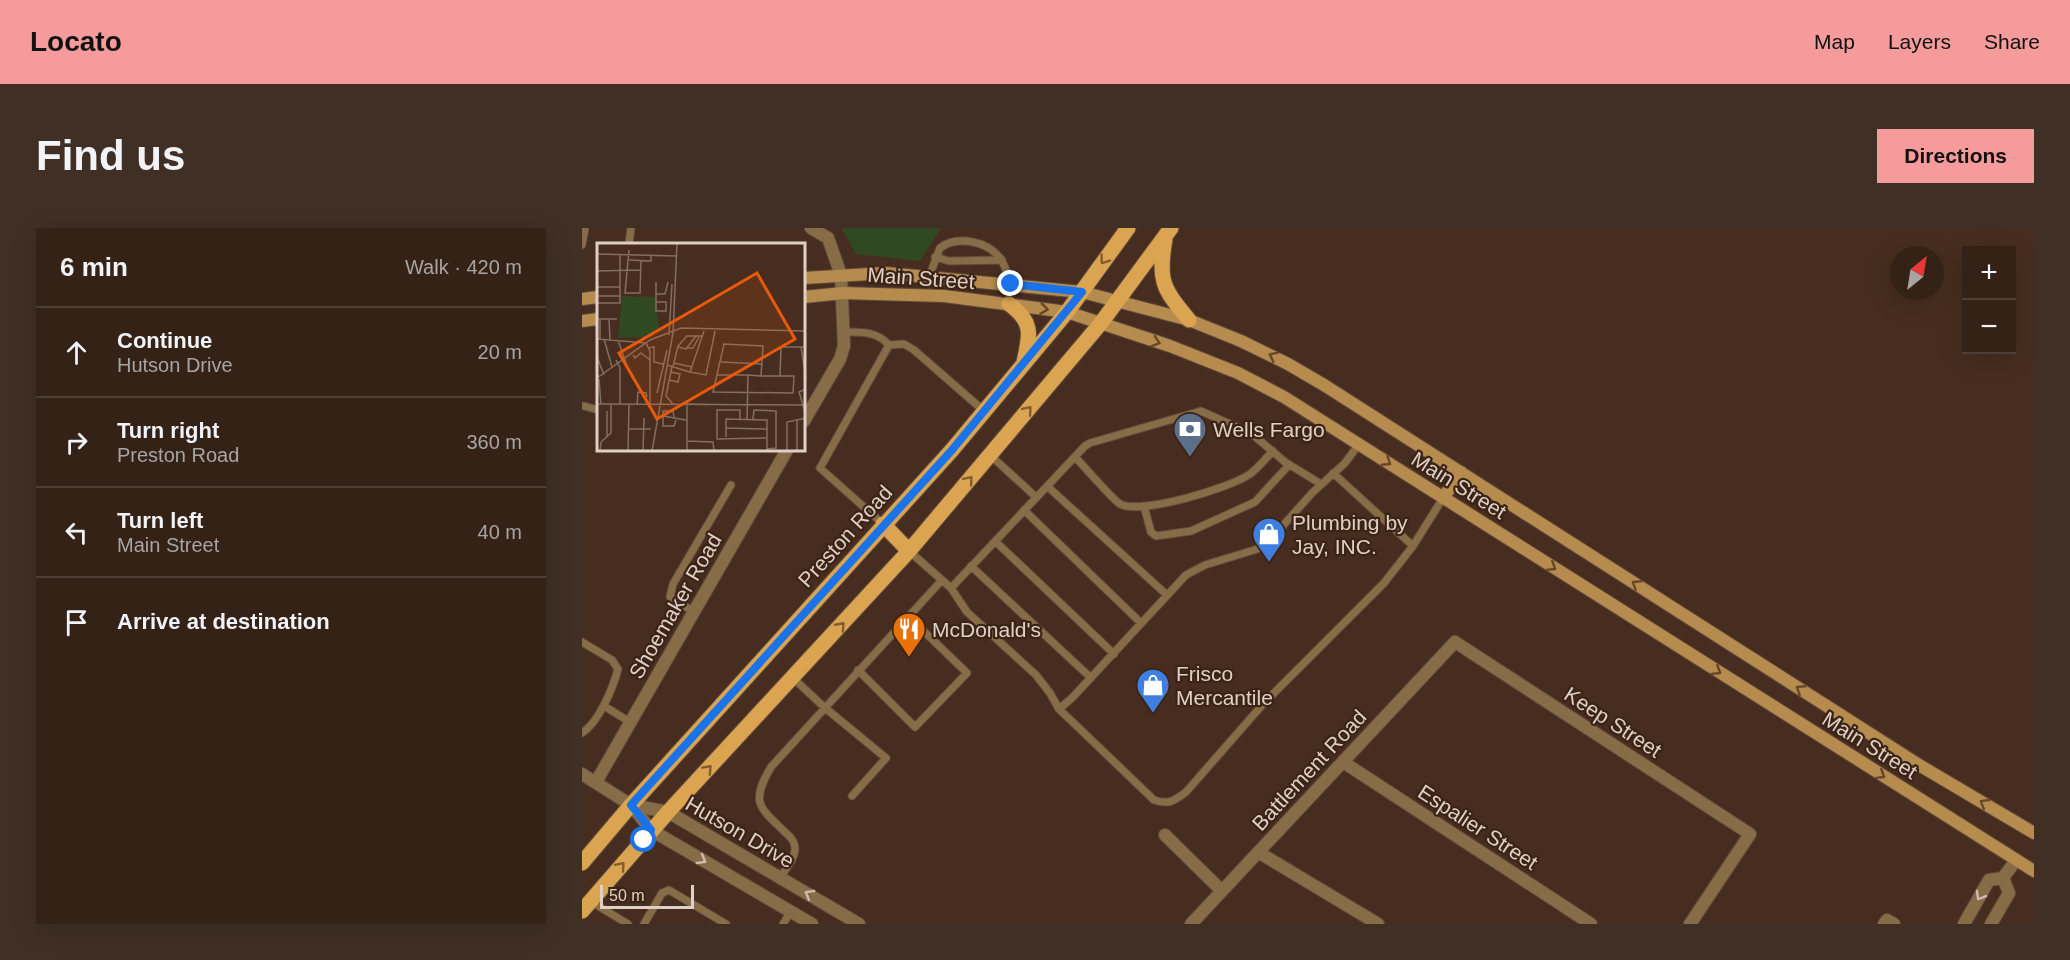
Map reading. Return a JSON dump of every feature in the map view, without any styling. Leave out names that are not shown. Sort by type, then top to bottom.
[{"type":"main road","name":"Preston Road","points":[[582,863],[631,805],[952,450],[1067,312],[1128,228]]},
{"type":"main road","points":[[586,906],[651,830],[909,550],[1101,323],[1168,232]]},
{"type":"main road","points":[[1168,232],[1161,264],[1162,280],[1170,298],[1189,320]]},
{"type":"main road","name":"Main Street","points":[[806,278],[886,273],[1082,292],[1189,320],[1241,341],[1288,364],[1919,765],[2034,833]]},
{"type":"main road","name":"Main Street","points":[[806,297],[843,293],[944,296],[1067,312],[1170,346],[1238,374],[1284,398],[1359,444],[2034,871]]},
{"type":"main road","points":[[582,299],[597,297]]},
{"type":"main road","points":[[1009,304],[1023,314],[1027,322],[1029,335],[1023,365]]},
{"type":"main road","points":[[582,321],[597,319]]},
{"type":"main road","points":[[1443,498],[1461,472]]},
{"type":"main road","points":[[883,524],[909,550]]},
{"type":"street","points":[[806,418],[840,360],[844,346],[841,275],[828,238],[811,228]]},
{"type":"street","name":"Shoemaker Road","points":[[596,782],[786,452]]},
{"type":"street","name":"Battlement Road","points":[[1191,924],[1455,642]]},
{"type":"street","name":"Keep Street","points":[[1455,642],[1750,834],[1690,924]]},
{"type":"street","name":"Espalier Street","points":[[1343,762],[1591,924]]},
{"type":"street","points":[[582,774],[631,805]]},
{"type":"street","name":"Hutson Drive","points":[[631,805],[668,812],[859,924]]},
{"type":"street","name":"Hutson Drive","points":[[631,805],[651,830],[812,924]]},
{"type":"street","points":[[1165,835],[1222,891]]},
{"type":"street","points":[[1258,852],[1378,924]]},
{"type":"street","points":[[1964,924],[1989,880],[2003,878],[2016,860]]},
{"type":"street","points":[[1991,924],[2009,893],[2003,878]]},
{"type":"lane","points":[[582,245],[585,228]]},
{"type":"lane","points":[[629,243],[631,228]]},
{"type":"lane","points":[[929,277],[940,248],[953,242],[970,242],[988,247],[1002,260],[1011,284]]},
{"type":"lane","points":[[935,257],[950,261],[1002,260]]},
{"type":"lane","points":[[843,332],[869,332],[885,340],[889,345]]},
{"type":"lane","points":[[889,345],[904,344],[914,350],[984,411]]},
{"type":"lane","points":[[883,524],[820,468],[889,345]]},
{"type":"lane","points":[[584,406],[597,410]]},
{"type":"lane","points":[[951,588],[1090,443],[1201,411],[1252,434],[1289,465],[1321,484]]},
{"type":"lane","points":[[1059,709],[1192,571],[1264,547],[1321,484],[1345,463],[1359,444]]},
{"type":"lane","points":[[1075,457],[1120,504],[1133,507],[1203,495],[1228,486],[1250,474],[1273,451]]},
{"type":"lane","points":[[990,455],[1036,497]]},
{"type":"lane","points":[[1143,506],[1151,532],[1156,536],[1191,531],[1255,502],[1289,465]]},
{"type":"lane","points":[[1334,473],[1413,546]]},
{"type":"lane","points":[[694,612],[670,597],[673,584],[731,485]]},
{"type":"lane","points":[[1047,486],[1167,595]]},
{"type":"lane","points":[[909,550],[951,588],[967,612],[1043,684],[1059,709],[1154,800],[1164,803],[1175,800],[1186,792],[1264,703],[1384,582],[1413,546],[1443,498]]},
{"type":"lane","points":[[1024,510],[1141,623]]},
{"type":"lane","points":[[995,541],[1114,654]]},
{"type":"lane","points":[[971,566],[1091,678]]},
{"type":"lane","points":[[780,878],[795,852],[795,845],[791,837],[762,810],[759,798],[761,785],[771,767],[942,580]]},
{"type":"lane","points":[[858,670],[915,727],[967,673],[908,616]]},
{"type":"lane","points":[[582,642],[612,660],[618,669],[604,706],[582,733]]},
{"type":"lane","points":[[793,678],[886,758],[852,796]]},
{"type":"lane","points":[[604,706],[630,722]]},
{"type":"lane","points":[[644,924],[662,893],[669,890],[726,924]]},
{"type":"lane","points":[[586,906],[628,924]]},
{"type":"lane","points":[[783,924],[790,911]]},
{"type":"green space","points":[[841,228],[941,228],[920,261],[856,254]]},
{"type":"place","name":"Wells Fargo","points":[[1190,458]]},
{"type":"place","name":"Plumbing by Jay, INC.","points":[[1269,563]]},
{"type":"place","name":"McDonald's","points":[[909,658]]},
{"type":"place","name":"Frisco Mercantile","points":[[1153,714]]},
{"type":"route","points":[[644,840],[651,830],[631,805],[952,450],[1082,292],[1011,284]]}]
